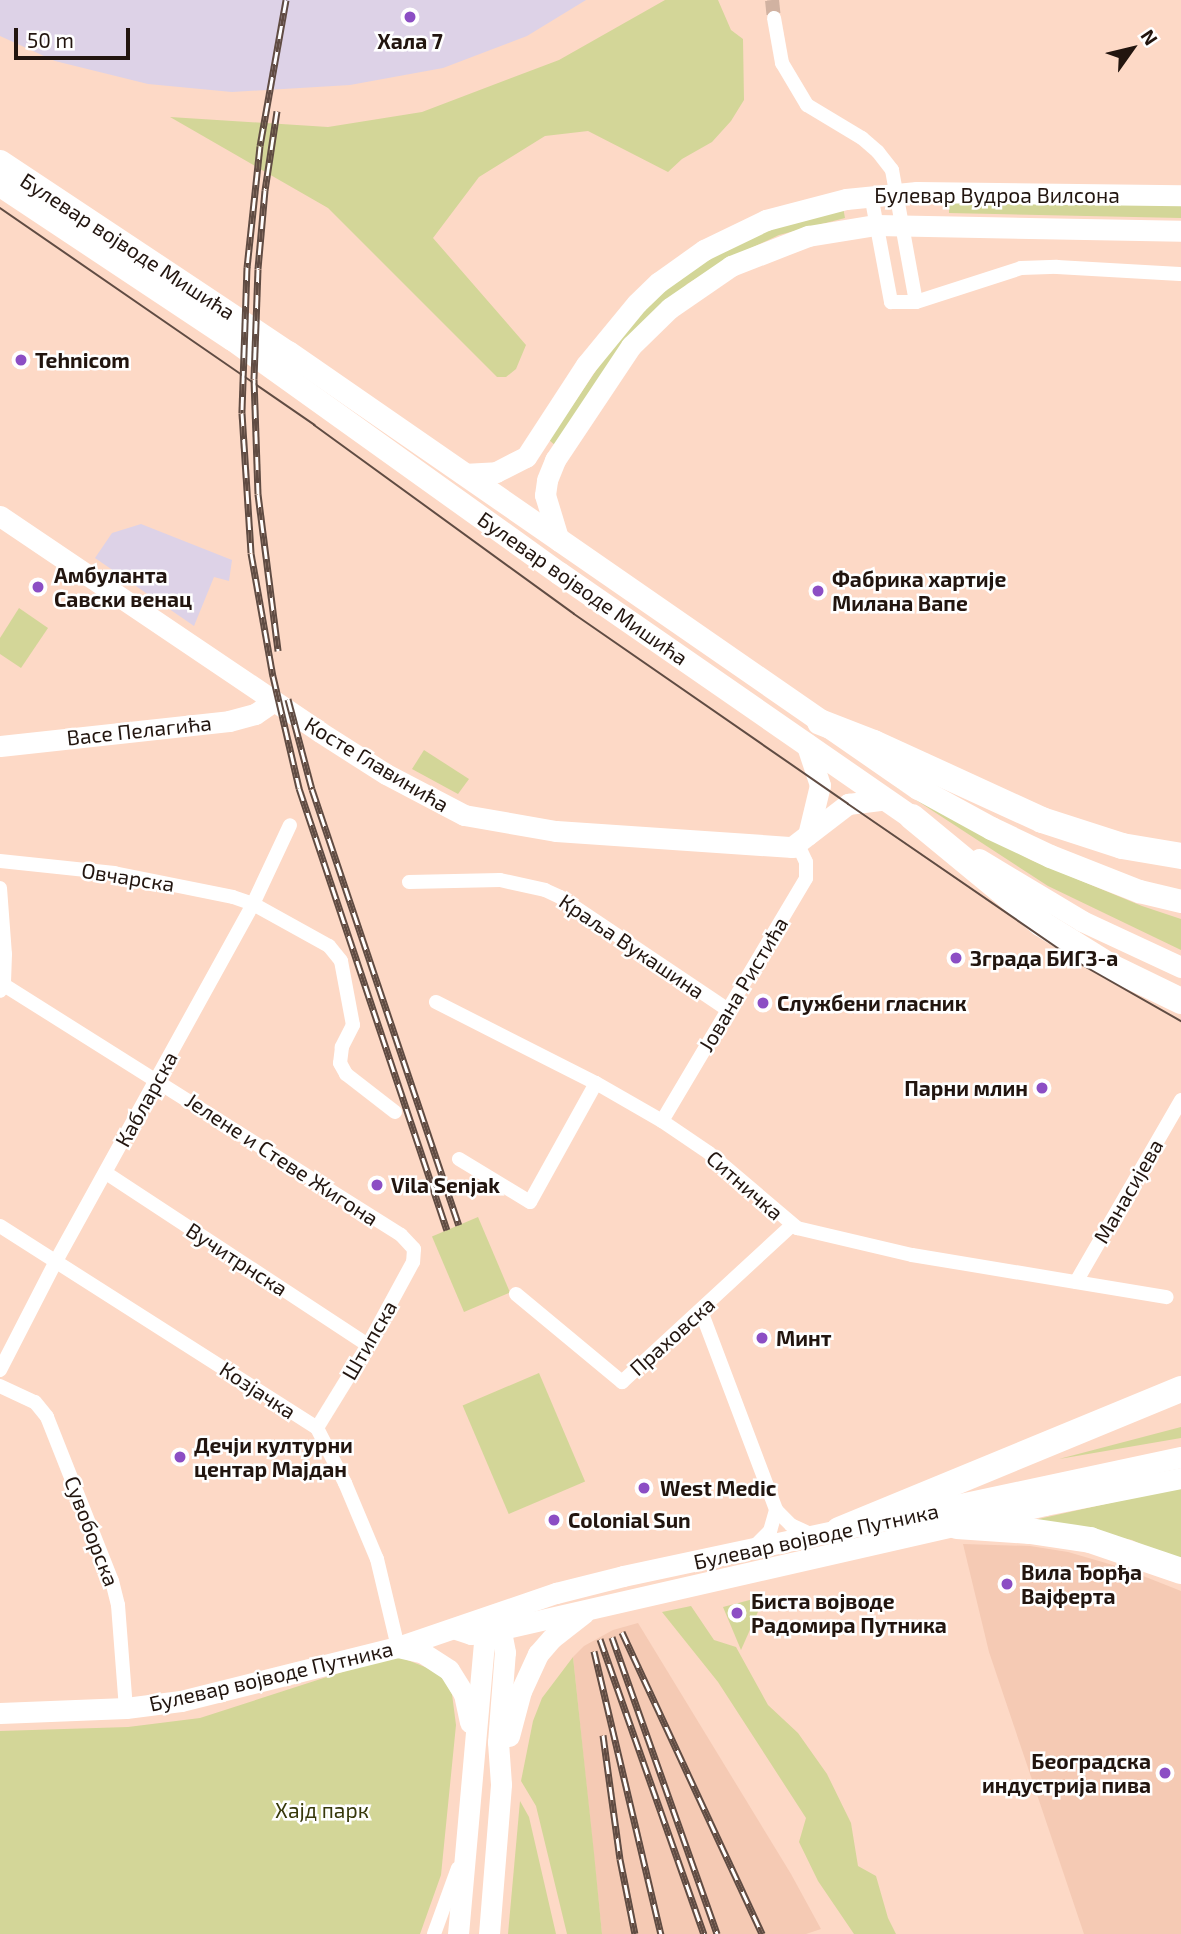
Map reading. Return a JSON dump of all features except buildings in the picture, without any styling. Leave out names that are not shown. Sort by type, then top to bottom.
[{"type":"highway","points":[[813,732],[874,743],[1042,820],[1122,846],[1181,856]]},
{"type":"highway","points":[[912,817],[1042,924],[1111,967],[1181,1001]]},
{"type":"highway","points":[[839,1530],[1181,1389]]},
{"type":"highway","points":[[1045,1445],[1181,1409]]},
{"type":"highway","points":[[957,1526],[1030,1531],[1090,1540],[1181,1571]]},
{"type":"main road","name":"Булевар војводе Мишића","points":[[0,161],[288,352],[559,541],[813,732],[886,799],[912,817],[1082,921],[1181,967]]},
{"type":"main road","name":"Булевар војводе Мишића","points":[[0,185],[232,339],[530,552],[813,732],[1016,841],[1139,891],[1181,901]]},
{"type":"main road","name":"Булевар Вудроа Вилсона","points":[[463,474],[496,472],[527,457],[617,325],[659,282],[704,250],[788,212],[871,195],[898,193],[1181,195]]},
{"type":"main road","name":"Булевар Вудроа Вилсона","points":[[559,541],[545,495],[550,470],[605,382],[653,322],[693,290],[755,254],[808,236],[876,225],[1181,231]]},
{"type":"main road","name":"Косте Главинића","points":[[0,516],[274,701],[386,774],[448,808],[478,819],[556,831],[782,847],[803,840]]},
{"type":"main road","name":"Васе Пелагића","points":[[0,746],[229,721],[255,714],[274,701]]},
{"type":"main road","points":[[803,840],[820,785],[813,732]]},
{"type":"main road","points":[[803,840],[848,804],[886,799]]},
{"type":"main road","name":"Булевар војводе Путника","points":[[493,1622],[609,1579],[1181,1457]]},
{"type":"main road","name":"Булевар војводе Путника","points":[[0,1713],[126,1708],[181,1701],[398,1647],[456,1629],[592,1608],[1181,1478]]},
{"type":"main road","points":[[489,1934],[501,1784],[513,1716],[536,1657],[552,1638],[592,1608]]},
{"type":"main road","points":[[493,1622],[505,1652],[498,1742],[501,1784]]},
{"type":"main road","points":[[458,1934],[474,1745],[493,1622]]},
{"type":"main road","points":[[398,1647],[423,1653],[449,1670],[464,1694],[474,1745]]},
{"type":"street","points":[[774,18],[782,63],[799,94],[815,111],[862,138],[892,170],[904,224],[916,302]]},
{"type":"street","points":[[871,195],[891,302],[916,302],[1020,268],[1057,267],[1180,274]]},
{"type":"street","name":"Кабларска","points":[[0,1370],[56,1261],[253,904],[290,825]]},
{"type":"street","name":"Јована Ристића","points":[[662,1121],[806,878],[803,840]]},
{"type":"street","name":"Овчарска","points":[[0,861],[114,873],[209,891],[253,904]]},
{"type":"street","name":"Краља Вукашина","points":[[409,882],[500,880],[545,890],[560,897],[728,1010]]},
{"type":"street","points":[[0,888],[5,925],[2,988]]},
{"type":"street","points":[[253,904],[329,946],[341,961],[353,1025],[342,1047],[342,1069],[395,1112]]},
{"type":"street","name":"Јелене и Стеве Жигона","points":[[2,988],[156,1079],[401,1235],[414,1250]]},
{"type":"street","name":"Ситничка","points":[[436,1002],[596,1083],[662,1121],[709,1153],[792,1225],[912,1255],[1167,1297]]},
{"type":"street","points":[[459,1159],[530,1202],[596,1083]]},
{"type":"street","name":"Манасијева","points":[[1076,1282],[1181,1100]]},
{"type":"street","name":"Вучитрнска","points":[[106,1173],[368,1346]]},
{"type":"street","name":"Праховска","points":[[516,1294],[622,1382],[792,1225]]},
{"type":"street","name":"Козјачка","points":[[0,1226],[317,1428],[345,1483],[377,1559],[398,1647]]},
{"type":"street","name":"Штипска","points":[[317,1428],[368,1346],[413,1262],[414,1250]]},
{"type":"street","points":[[701,1311],[776,1510],[790,1525],[813,1535]]},
{"type":"street","name":"Сувоборска","points":[[0,1386],[35,1402],[47,1417],[112,1581],[118,1605],[126,1708]]},
{"type":"street","points":[[752,1549],[770,1531],[776,1510]]},
{"type":"street","points":[[434,1934],[466,1843]]},
{"type":"street","points":[[492,1900],[498,1934]]},
{"type":"shaded area","points":[[0,0],[586,0],[527,36],[443,68],[350,85],[232,92],[148,84],[55,61],[0,36]]},
{"type":"shaded area","points":[[141,524],[232,560],[229,581],[214,577],[194,626],[95,558],[112,533]]},
{"type":"shaded area","points":[[963,1544],[1030,1546],[1068,1552],[1123,1568],[1181,1591],[1181,1934],[1084,1934],[989,1652]]},
{"type":"shaded area","points":[[638,1623],[791,1874],[821,1929],[806,1934],[602,1934],[573,1657],[584,1646],[613,1630]]},
{"type":"green space","points":[[665,0],[718,0],[731,30],[743,39],[744,100],[731,121],[712,142],[682,159],[668,172],[588,131],[545,136],[479,177],[433,238],[526,345],[516,369],[506,377],[497,377],[328,208],[170,117],[328,127],[422,112],[559,60]]},
{"type":"green space","points":[[949,202],[1181,203],[1181,218],[949,213]]},
{"type":"green space","points":[[843,207],[845,218],[779,235],[736,255],[687,284],[556,446],[549,440],[614,344],[659,291],[705,258],[769,227]]},
{"type":"green space","points":[[19,608],[48,628],[21,668],[0,654],[0,638]]},
{"type":"green space","points":[[424,750],[469,779],[458,794],[412,769]]},
{"type":"green space","points":[[893,785],[1031,860],[1142,906],[1181,919],[1181,950],[1048,886]]},
{"type":"green space","points":[[478,1217],[510,1292],[464,1312],[432,1237]]},
{"type":"green space","points":[[539,1373],[585,1482],[509,1514],[463,1405]]},
{"type":"green space","points":[[1181,1427],[1181,1438],[1059,1459]]},
{"type":"green space","points":[[1181,1487],[1181,1564],[1132,1540],[1034,1520]]},
{"type":"green space","points":[[765,1596],[741,1650],[723,1607]]},
{"type":"green space","points":[[691,1606],[714,1640],[736,1647],[768,1705],[798,1733],[827,1774],[851,1823],[858,1866],[876,1876],[888,1918],[896,1934],[854,1934],[818,1881],[799,1842],[806,1818],[718,1682],[662,1612]]},
{"type":"green space","name":"Хајд парк","points":[[395,1655],[440,1673],[452,1694],[456,1725],[441,1875],[420,1934],[0,1934],[0,1731],[128,1727],[200,1718]]},
{"type":"green space","points":[[573,1657],[602,1934],[567,1934],[536,1806],[521,1781],[533,1721],[542,1698]]},
{"type":"green space","points":[[520,1801],[529,1817],[556,1934],[508,1934]]},
{"type":"tunnel","points":[[772,0],[774,18]]},
{"type":"tram line","points":[[0,208],[314,425],[574,614],[848,804],[1084,966],[1181,1021]]},
{"type":"railway","points":[[286,0],[260,146],[247,267],[242,413],[251,553],[273,676],[299,788],[447,1230]]},
{"type":"railway","points":[[277,111],[265,190],[258,269],[254,379],[258,494],[278,651]]},
{"type":"railway","points":[[288,699],[312,789],[459,1225]]},
{"type":"railway","points":[[622,1632],[762,1934]]},
{"type":"railway","points":[[612,1637],[717,1934]]},
{"type":"railway","points":[[600,1639],[704,1934]]},
{"type":"railway","points":[[594,1651],[661,1934]]},
{"type":"railway","points":[[603,1735],[620,1859],[635,1934]]},
{"type":"place","name":"Хала 7","points":[[410,17]]},
{"type":"place","name":"Tehnicom","points":[[21,360]]},
{"type":"place","name":"Амбуланта Савски венац","points":[[38,587]]},
{"type":"place","name":"Фабрика хартије Милана Вапе","points":[[818,591]]},
{"type":"place","name":"Зграда БИГЗ-а","points":[[956,958]]},
{"type":"place","name":"Службени гласник","points":[[763,1003]]},
{"type":"place","name":"Парни млин","points":[[1042,1088]]},
{"type":"place","name":"Vila Senjak","points":[[377,1185]]},
{"type":"place","name":"Минт","points":[[762,1338]]},
{"type":"place","name":"Дечји културни центар Мајдан","points":[[180,1457]]},
{"type":"place","name":"West Medic","points":[[644,1488]]},
{"type":"place","name":"Colonial Sun","points":[[554,1520]]},
{"type":"place","name":"Вила Ђорђа Вајферта","points":[[1007,1584]]},
{"type":"place","name":"Биста војводе Радомира Путника","points":[[737,1613]]},
{"type":"place","name":"Београдска индустрија пива","points":[[1165,1773]]}]
